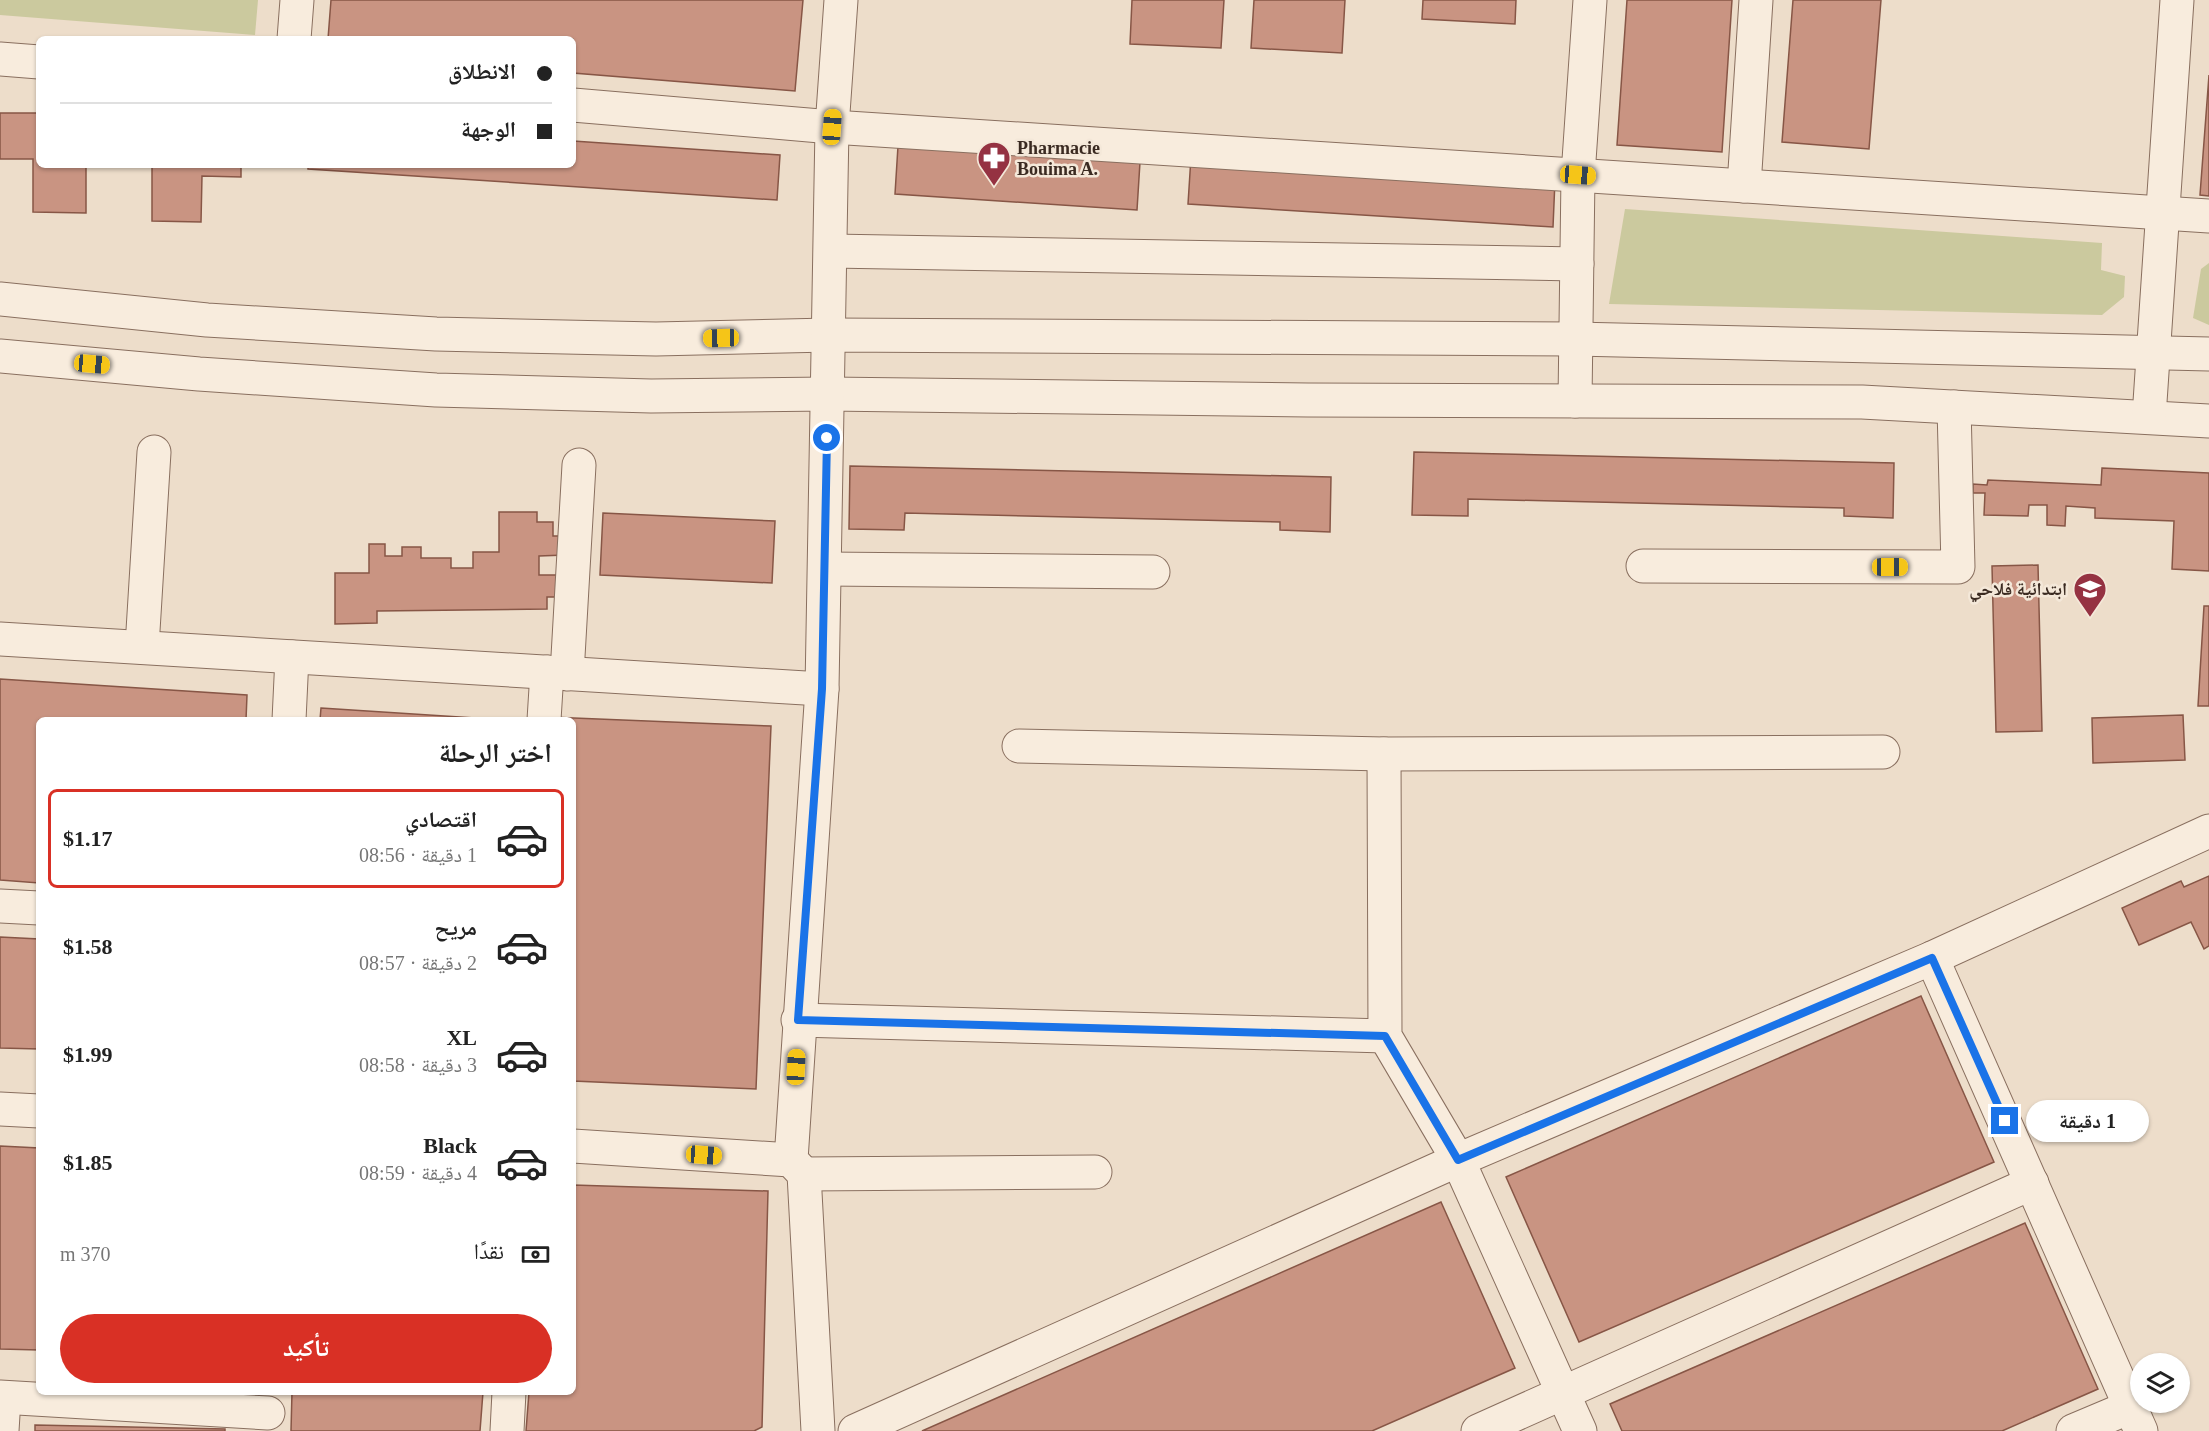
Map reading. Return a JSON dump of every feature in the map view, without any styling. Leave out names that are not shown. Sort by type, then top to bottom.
[{"type":"street","points":[[294,36],[297,0]]},
{"type":"street","points":[[818,1431],[797,1167],[798,1020],[822,689],[832,127],[841,0]]},
{"type":"street","points":[[1575,401],[1578,175],[1590,0]]},
{"type":"street","points":[[1744,186],[1756,0]]},
{"type":"street","points":[[2149,417],[2177,0]]},
{"type":"street","points":[[0,59],[36,62]]},
{"type":"street","points":[[576,105],[832,127],[2209,216]]},
{"type":"street","points":[[831,250],[1577,264]]},
{"type":"street","points":[[0,299],[207,320],[436,334],[656,339],[829,336],[1575,339],[2209,354]]},
{"type":"street","points":[[0,356],[199,374],[436,390],[651,396],[828,394],[1862,402],[2209,421]]},
{"type":"street","points":[[1642,566],[1958,567],[1953,407]]},
{"type":"street","points":[[142,647],[154,452]]},
{"type":"street","points":[[545,717],[557,673],[579,465]]},
{"type":"street","points":[[825,569],[1153,572]]},
{"type":"street","points":[[0,639],[822,689]]},
{"type":"street","points":[[289,717],[291,657]]},
{"type":"street","points":[[1019,746],[1384,754],[1883,752]]},
{"type":"street","points":[[1384,754],[1385,1036],[1458,1160],[1580,1431]]},
{"type":"street","points":[[855,1431],[1458,1160],[1932,958],[2209,831]]},
{"type":"street","points":[[0,906],[36,908]]},
{"type":"street","points":[[1932,958],[2135,1419],[2073,1431]]},
{"type":"street","points":[[798,1020],[1385,1036]]},
{"type":"street","points":[[0,1109],[36,1111]]},
{"type":"street","points":[[576,1146],[797,1167],[1095,1172]]},
{"type":"street","points":[[1478,1431],[2032,1183]]},
{"type":"street","points":[[507,1431],[509,1395]]},
{"type":"street","points":[[2,1431],[2,1398],[268,1412]]},
{"type":"shaded area","points":[[0,0],[258,0],[255,35],[0,15]]},
{"type":"shaded area","points":[[1625,209],[2102,243],[2101,270],[2125,276],[2124,297],[2102,315],[1609,304]]},
{"type":"shaded area","points":[[2209,263],[2209,325],[2193,318],[2201,269]]},
{"type":"building","points":[[331,0],[803,0],[795,91],[576,73],[576,36],[328,36]]},
{"type":"building","points":[[1132,0],[1224,0],[1221,48],[1130,44]]},
{"type":"building","points":[[1254,0],[1345,0],[1342,53],[1251,48]]},
{"type":"building","points":[[1423,0],[1516,0],[1515,24],[1422,19]]},
{"type":"building","points":[[1627,0],[1732,0],[1722,152],[1617,145]]},
{"type":"building","points":[[1793,0],[1881,0],[1869,149],[1782,142]]},
{"type":"building","points":[[2209,75],[2209,196],[2200,195]]},
{"type":"building","points":[[0,113],[36,113],[36,168],[86,168],[86,213],[33,212],[33,159],[0,159]]},
{"type":"building","points":[[576,141],[780,155],[777,200],[308,169],[576,168]]},
{"type":"building","points":[[898,146],[1140,162],[1137,210],[895,194]]},
{"type":"building","points":[[1191,157],[1555,180],[1553,227],[1188,204]]},
{"type":"building","points":[[152,168],[241,168],[241,177],[202,176],[201,222],[152,221]]},
{"type":"building","points":[[1414,452],[1894,463],[1893,518],[1844,516],[1844,508],[1468,499],[1468,516],[1412,515]]},
{"type":"building","points":[[850,466],[1331,477],[1330,532],[1280,530],[1280,522],[905,513],[904,530],[849,529]]},
{"type":"building","points":[[2102,468],[2209,473],[2209,571],[2172,569],[2174,521],[2095,518],[2095,508],[2066,506],[2065,526],[2047,525],[2047,505],[2029,505],[2028,516],[1984,515],[1985,493],[1973,493],[1973,484],[1987,485],[1988,480],[2101,485]]},
{"type":"building","points":[[499,512],[537,512],[537,522],[553,522],[553,536],[565,536],[565,555],[539,556],[539,575],[558,575],[558,597],[547,597],[547,609],[377,611],[377,623],[335,624],[335,573],[369,573],[369,544],[385,544],[385,556],[402,556],[402,547],[421,547],[421,558],[451,558],[451,568],[473,568],[473,552],[499,552]]},
{"type":"building","points":[[603,513],[775,521],[772,583],[600,575]]},
{"type":"building","points":[[2038,565],[2042,731],[1996,732],[1992,566]]},
{"type":"building","points":[[2204,606],[2209,606],[2209,706],[2198,706]]},
{"type":"building","points":[[0,679],[247,695],[246,717],[36,717],[36,883],[0,880]]},
{"type":"building","points":[[321,708],[460,717],[320,717]]},
{"type":"building","points":[[2183,715],[2185,760],[2093,763],[2092,718]]},
{"type":"building","points":[[576,718],[771,726],[756,1089],[576,1081]]},
{"type":"building","points":[[2209,876],[2209,946],[2204,949],[2191,922],[2139,945],[2122,908],[2181,881],[2184,887]]},
{"type":"building","points":[[0,937],[36,939],[36,1049],[0,1048]]},
{"type":"building","points":[[1921,996],[1994,1162],[1579,1342],[1506,1177]]},
{"type":"building","points":[[0,1146],[36,1148],[36,1350],[0,1349]]},
{"type":"building","points":[[576,1185],[768,1191],[762,1427],[754,1431],[526,1431],[529,1395],[576,1395]]},
{"type":"building","points":[[1441,1202],[1515,1368],[1372,1431],[922,1431]]},
{"type":"building","points":[[2025,1223],[2098,1389],[2002,1431],[1622,1431],[1610,1404]]},
{"type":"building","points":[[292,1395],[483,1395],[480,1431],[291,1431]]},
{"type":"building","points":[[35,1425],[225,1429],[225,1431],[35,1431]]},
{"type":"place","name":"Pharmacie Bouima A.","points":[[994,187]]},
{"type":"place","name":"ابتدائية فلاحي","points":[[2090,618]]},
{"type":"route","points":[[827,438],[822,689],[798,1020],[1385,1036],[1458,1160],[1932,958],[2005,1121]]}]
